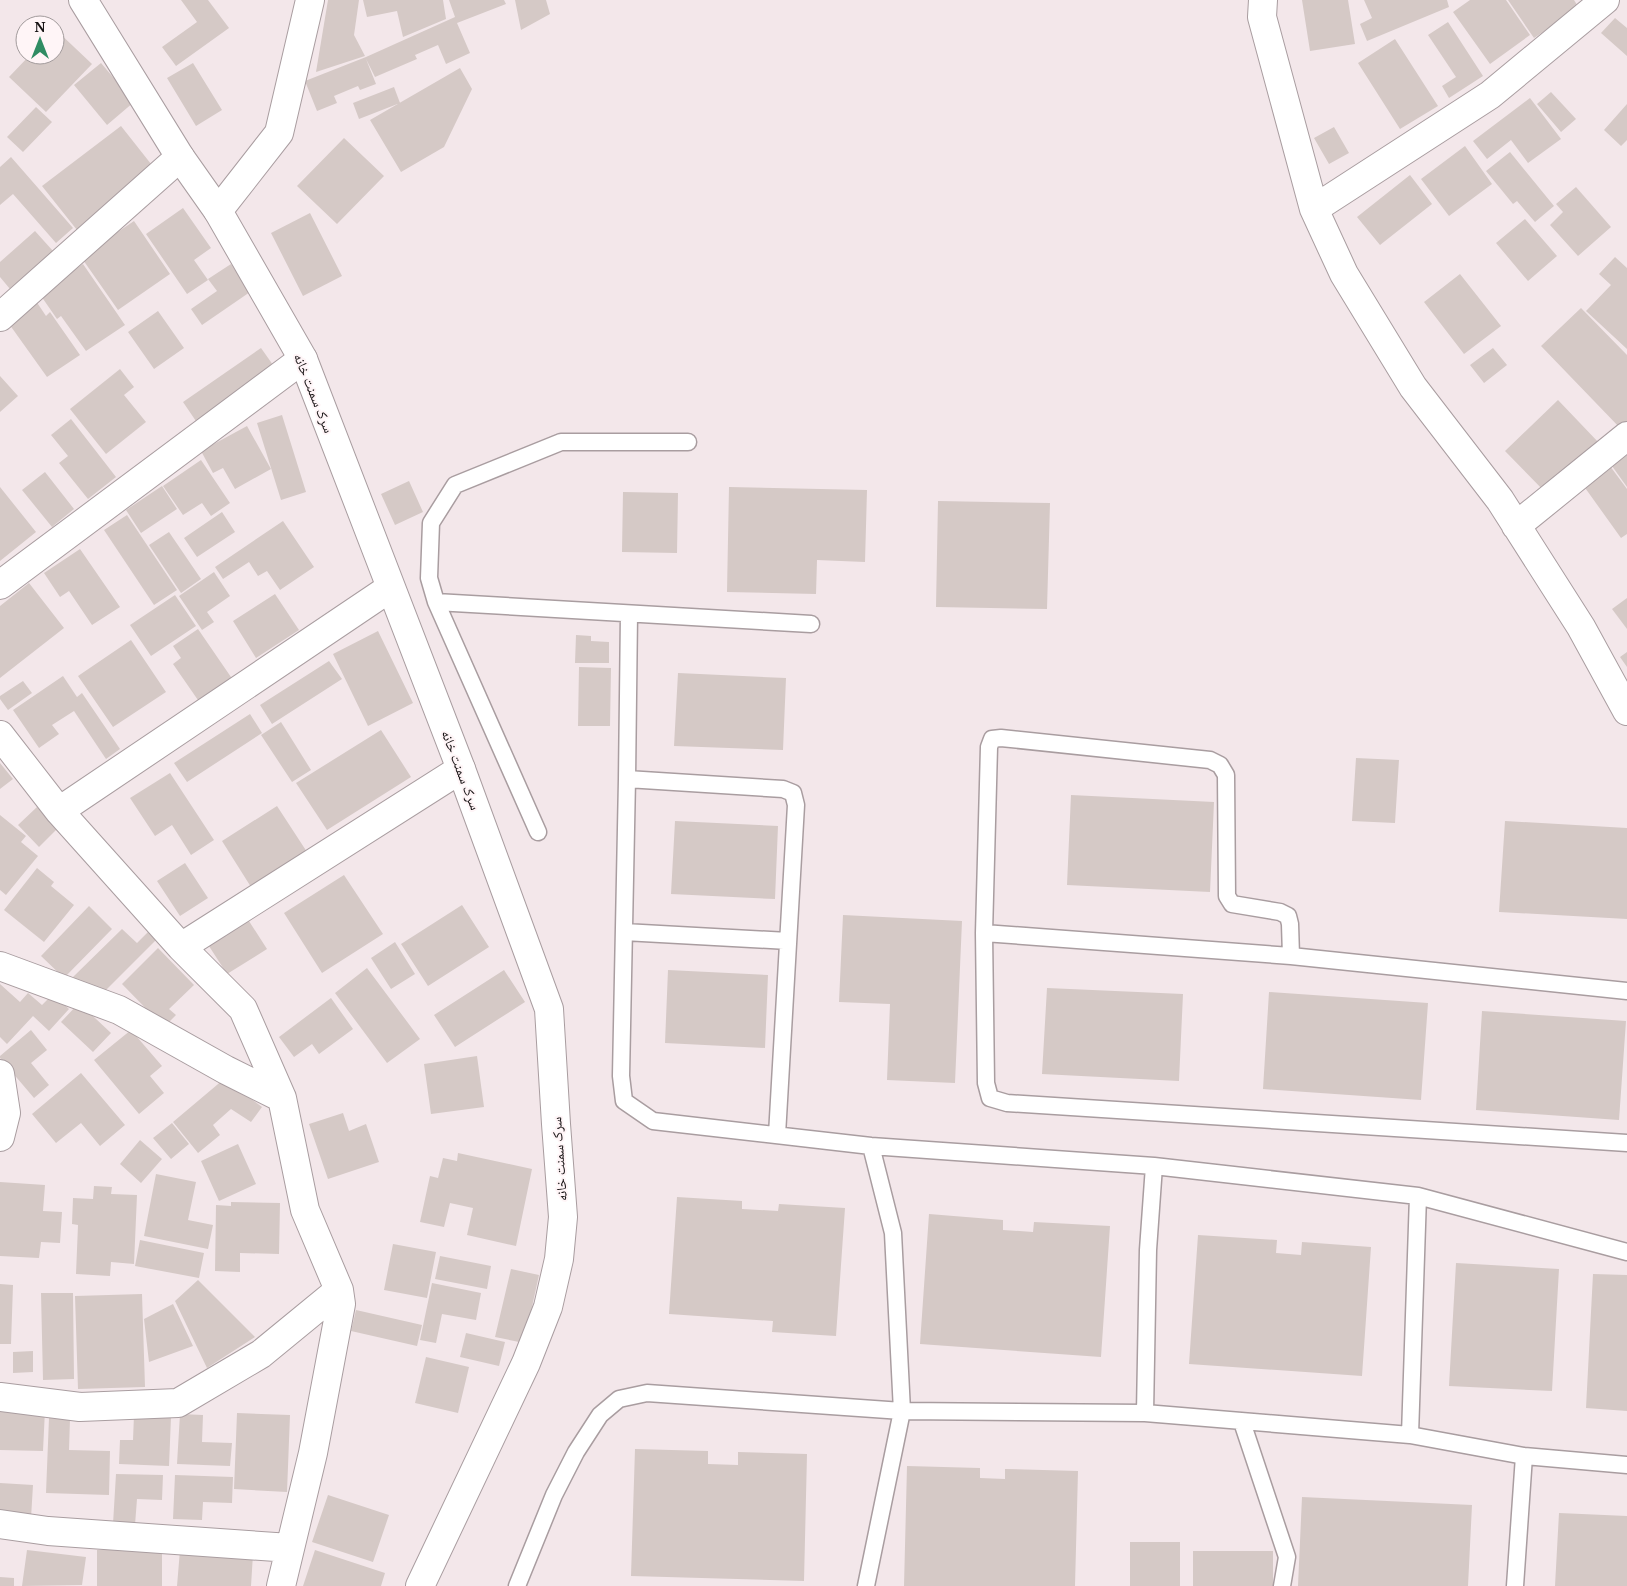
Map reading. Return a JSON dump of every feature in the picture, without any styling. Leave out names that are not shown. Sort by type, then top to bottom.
[{"type":"street","name":"سرک سمنت خانه","points":[[82,0],[180,157],[218,211],[303,359],[461,769],[549,1008],[563,1218],[559,1259],[548,1307],[526,1363],[420,1586]]},
{"type":"street","points":[[218,211],[279,133],[310,0]]},
{"type":"street","points":[[1263,0],[1262,17],[1314,209],[1344,274],[1413,387],[1500,500],[1581,627],[1627,711]]},
{"type":"street","points":[[1314,209],[1490,95],[1605,0]]},
{"type":"street","points":[[0,317],[180,157]]},
{"type":"street","points":[[0,585],[303,359]]},
{"type":"street","points":[[1516,526],[1627,436]]},
{"type":"street","points":[[59,811],[390,588]]},
{"type":"street","points":[[0,735],[59,811],[181,947],[243,1008],[282,1098],[305,1210],[339,1290],[341,1304],[313,1453],[281,1586]]},
{"type":"street","points":[[181,947],[461,769]]},
{"type":"street","points":[[0,966],[119,1010],[226,1070],[282,1098]]},
{"type":"street","points":[[0,1074],[6,1113],[0,1137]]},
{"type":"street","points":[[0,1397],[80,1407],[178,1403],[261,1354],[339,1290]]},
{"type":"street","points":[[0,1524],[48,1531],[290,1548]]},
{"type":"lane","points":[[538,832],[436,602],[429,578],[431,523],[455,485],[561,442],[688,442]]},
{"type":"lane","points":[[436,602],[810,624]]},
{"type":"lane","points":[[629,614],[628,780],[621,1076],[624,1101],[653,1121],[871,1146],[1154,1166],[1418,1196],[1627,1252]]},
{"type":"lane","points":[[1291,956],[1288,916],[1280,912],[1232,904],[1227,896],[1226,775],[1220,765],[1210,760],[1001,738],[992,739],[989,747],[984,933],[986,1083],[990,1098],[1007,1103],[1627,1143]]},
{"type":"lane","points":[[628,780],[783,789],[793,793],[796,805],[777,1135]]},
{"type":"lane","points":[[624,932],[788,941]]},
{"type":"lane","points":[[984,933],[1291,956],[1627,991]]},
{"type":"lane","points":[[866,1586],[902,1411],[893,1233],[871,1146]]},
{"type":"lane","points":[[1145,1413],[1148,1250],[1154,1166]]},
{"type":"lane","points":[[1410,1435],[1418,1196]]},
{"type":"lane","points":[[517,1586],[554,1495],[576,1452],[600,1415],[619,1400],[647,1393],[902,1411],[1145,1413],[1410,1435],[1524,1456],[1627,1465]]},
{"type":"lane","points":[[1242,1422],[1286,1557],[1282,1586]]},
{"type":"lane","points":[[1515,1586],[1524,1456]]},
{"type":"building","points":[[181,0],[208,0],[229,28],[176,66],[162,47],[197,22]]},
{"type":"building","points":[[328,0],[359,0],[354,35],[365,56],[316,72]]},
{"type":"building","points":[[363,0],[443,0],[446,19],[403,37],[397,11],[367,17]]},
{"type":"building","points":[[449,0],[504,0],[506,4],[457,23],[470,53],[446,64],[438,45],[415,55],[417,59],[375,77],[366,59],[376,84],[360,90],[358,86],[334,96],[337,103],[317,111],[305,81],[366,57],[455,17]]},
{"type":"building","points":[[515,0],[546,0],[550,14],[521,30]]},
{"type":"building","points":[[1302,0],[1348,0],[1355,44],[1310,51]]},
{"type":"building","points":[[1364,0],[1447,0],[1449,7],[1367,41],[1360,24],[1372,18]]},
{"type":"building","points":[[1470,0],[1506,0],[1530,35],[1490,64],[1453,12]]},
{"type":"building","points":[[1508,0],[1574,0],[1579,8],[1534,38]]},
{"type":"building","points":[[1615,18],[1627,28],[1627,56],[1601,33]]},
{"type":"building","points":[[1448,22],[1483,76],[1449,98],[1442,86],[1456,77],[1428,35]]},
{"type":"building","points":[[65,38],[92,64],[46,112],[9,77],[20,65],[65,65]]},
{"type":"building","points":[[1395,39],[1438,106],[1400,129],[1358,63]]},
{"type":"building","points":[[101,63],[134,102],[107,125],[74,85]]},
{"type":"building","points":[[193,63],[222,110],[196,126],[167,78]]},
{"type":"building","points":[[460,68],[472,89],[444,147],[401,172],[370,120]]},
{"type":"building","points":[[394,87],[400,103],[359,119],[353,103]]},
{"type":"building","points":[[1551,92],[1576,119],[1561,132],[1537,104]]},
{"type":"building","points":[[1530,98],[1561,139],[1528,163],[1511,140],[1487,159],[1473,141]]},
{"type":"building","points":[[1627,104],[1627,140],[1621,146],[1604,130]]},
{"type":"building","points":[[36,107],[52,122],[23,152],[7,137]]},
{"type":"building","points":[[121,126],[155,169],[77,230],[42,186]]},
{"type":"building","points":[[1334,127],[1349,153],[1329,164],[1314,138]]},
{"type":"building","points":[[344,138],[384,176],[337,224],[297,186]]},
{"type":"building","points":[[1465,146],[1492,184],[1449,216],[1421,179]]},
{"type":"building","points":[[1510,152],[1554,206],[1535,222],[1517,201],[1513,204],[1486,171]]},
{"type":"building","points":[[11,157],[73,228],[56,243],[13,194],[0,205],[0,167]]},
{"type":"building","points":[[1410,175],[1432,204],[1380,245],[1357,217]]},
{"type":"building","points":[[1576,187],[1611,227],[1578,256],[1550,225],[1563,212],[1556,204]]},
{"type":"building","points":[[183,208],[211,248],[194,260],[208,280],[187,294],[146,234]]},
{"type":"building","points":[[310,213],[342,276],[303,296],[271,233]]},
{"type":"building","points":[[1525,219],[1557,256],[1528,281],[1496,243]]},
{"type":"building","points":[[134,221],[170,274],[118,310],[81,257]]},
{"type":"building","points":[[35,231],[53,251],[10,289],[0,277],[0,262]]},
{"type":"building","points":[[1615,257],[1627,268],[1627,349],[1586,311],[1611,285],[1599,274]]},
{"type":"building","points":[[83,264],[125,325],[86,351],[61,316],[57,319],[39,293]]},
{"type":"building","points":[[231,264],[250,292],[202,325],[191,309],[217,291],[208,279]]},
{"type":"building","points":[[1460,274],[1501,326],[1464,354],[1424,302]]},
{"type":"building","points":[[36,301],[46,316],[50,312],[80,355],[47,377],[7,321]]},
{"type":"building","points":[[1581,308],[1627,355],[1627,424],[1621,429],[1541,346]]},
{"type":"building","points":[[158,311],[184,348],[154,369],[128,332]]},
{"type":"building","points":[[261,348],[278,372],[200,427],[183,402]]},
{"type":"building","points":[[1493,348],[1507,365],[1484,383],[1470,365]]},
{"type":"building","points":[[120,369],[134,387],[124,395],[146,422],[106,454],[70,409]]},
{"type":"building","points":[[0,376],[18,396],[0,412]]},
{"type":"building","points":[[1558,400],[1600,444],[1547,494],[1505,451]]},
{"type":"building","points":[[282,415],[306,492],[281,500],[257,423]]},
{"type":"building","points":[[71,419],[116,477],[88,499],[59,463],[68,456],[51,435]]},
{"type":"building","points":[[247,426],[271,469],[235,489],[223,468],[213,473],[201,451]]},
{"type":"building","points":[[1627,455],[1627,487],[1612,466]]},
{"type":"building","points":[[201,460],[230,503],[211,516],[202,503],[183,515],[163,486]]},
{"type":"building","points":[[1610,466],[1627,489],[1627,534],[1621,538],[1583,485]]},
{"type":"building","points":[[45,472],[74,509],[52,527],[22,490]]},
{"type":"building","points":[[409,481],[423,512],[395,525],[381,494]]},
{"type":"building","points":[[162,486],[177,509],[141,533],[126,510]]},
{"type":"building","points":[[0,487],[36,532],[0,561]]},
{"type":"building","points":[[729,487],[867,490],[865,562],[817,560],[816,594],[727,592]]},
{"type":"building","points":[[623,492],[678,493],[677,553],[622,552]]},
{"type":"building","points":[[938,501],[1050,503],[1047,609],[936,607]]},
{"type":"building","points":[[222,512],[235,532],[197,557],[184,538]]},
{"type":"building","points":[[127,515],[177,590],[154,605],[104,530]]},
{"type":"building","points":[[283,521],[314,567],[280,590],[267,571],[258,576],[249,562],[223,579],[215,567]]},
{"type":"building","points":[[169,532],[201,579],[181,593],[149,545]]},
{"type":"building","points":[[80,549],[120,607],[92,625],[69,591],[60,597],[44,573]]},
{"type":"building","points":[[214,572],[230,596],[207,612],[214,622],[202,630],[179,596]]},
{"type":"building","points":[[29,583],[64,628],[0,678],[0,606]]},
{"type":"building","points":[[275,594],[299,630],[256,658],[233,621]]},
{"type":"building","points":[[175,595],[196,626],[151,656],[130,625]]},
{"type":"building","points":[[1627,598],[1627,629],[1612,609]]},
{"type":"building","points":[[198,629],[233,680],[200,703],[173,664],[181,658],[173,646]]},
{"type":"building","points":[[378,631],[413,703],[368,726],[333,654]]},
{"type":"building","points":[[576,635],[591,636],[591,641],[609,642],[609,663],[575,663]]},
{"type":"building","points":[[131,640],[166,692],[113,727],[78,676]]},
{"type":"building","points":[[1627,652],[1627,667],[1620,657]]},
{"type":"building","points":[[329,661],[342,679],[272,724],[260,705]]},
{"type":"building","points":[[579,667],[611,668],[610,726],[578,726]]},
{"type":"building","points":[[678,673],[786,678],[783,750],[674,746]]},
{"type":"building","points":[[63,676],[77,697],[82,693],[120,749],[106,759],[74,711],[52,725],[59,734],[39,748],[13,710]]},
{"type":"building","points":[[23,681],[32,693],[8,710],[0,696]]},
{"type":"building","points":[[250,714],[262,733],[187,782],[174,763]]},
{"type":"building","points":[[281,722],[311,770],[292,782],[261,735]]},
{"type":"building","points":[[381,730],[411,777],[327,830],[296,783]]},
{"type":"building","points":[[1356,758],[1399,760],[1395,823],[1352,821]]},
{"type":"building","points":[[0,763],[13,779],[0,789]]},
{"type":"building","points":[[170,773],[214,840],[191,855],[172,825],[155,836],[130,798]]},
{"type":"building","points":[[1071,795],[1214,802],[1210,892],[1067,885]]},
{"type":"building","points":[[277,806],[307,852],[251,887],[222,841]]},
{"type":"building","points":[[37,807],[57,829],[39,847],[18,825]]},
{"type":"building","points":[[0,815],[26,836],[21,842],[38,856],[6,895],[0,890]]},
{"type":"building","points":[[675,821],[778,826],[775,899],[671,894]]},
{"type":"building","points":[[1505,821],[1627,828],[1627,919],[1499,912]]},
{"type":"building","points":[[185,863],[208,898],[180,916],[157,881]]},
{"type":"building","points":[[37,868],[54,882],[51,886],[74,905],[44,942],[4,910]]},
{"type":"building","points":[[344,875],[383,934],[322,973],[284,913]]},
{"type":"building","points":[[462,905],[489,947],[428,986],[401,944]]},
{"type":"building","points":[[89,906],[112,929],[64,978],[41,956]]},
{"type":"building","points":[[843,915],[962,921],[955,1083],[887,1080],[890,1004],[839,1002]]},
{"type":"building","points":[[247,918],[267,949],[227,974],[207,943]]},
{"type":"building","points":[[122,929],[137,943],[148,932],[156,940],[96,1000],[73,977]]},
{"type":"building","points":[[395,942],[415,974],[391,989],[371,958]]},
{"type":"building","points":[[158,948],[194,985],[169,1009],[176,1015],[164,1027],[122,984]]},
{"type":"building","points":[[367,968],[420,1039],[387,1063],[335,993]]},
{"type":"building","points":[[504,970],[525,1002],[455,1047],[434,1015]]},
{"type":"building","points":[[668,970],[768,975],[765,1048],[665,1043]]},
{"type":"building","points":[[0,984],[20,1002],[28,993],[42,1005],[53,994],[69,1009],[49,1031],[33,1016],[7,1044],[0,1037]]},
{"type":"building","points":[[1047,988],[1183,994],[1179,1081],[1042,1074]]},
{"type":"building","points":[[1269,992],[1428,1003],[1421,1100],[1263,1089]]},
{"type":"building","points":[[331,998],[353,1029],[319,1054],[312,1044],[294,1057],[279,1037]]},
{"type":"building","points":[[79,1003],[111,1033],[93,1052],[61,1022]]},
{"type":"building","points":[[1482,1011],[1626,1021],[1619,1120],[1476,1110]]},
{"type":"building","points":[[31,1030],[47,1050],[31,1063],[49,1085],[34,1098],[0,1058]]},
{"type":"building","points":[[131,1030],[162,1066],[150,1076],[164,1093],[139,1114],[94,1060]]},
{"type":"building","points":[[477,1056],[484,1107],[431,1114],[424,1064]]},
{"type":"building","points":[[81,1073],[125,1125],[100,1146],[81,1123],[56,1143],[32,1114]]},
{"type":"building","points":[[224,1079],[262,1107],[251,1122],[231,1109],[213,1125],[220,1135],[198,1153],[173,1122]]},
{"type":"building","points":[[343,1113],[349,1131],[366,1124],[379,1162],[328,1179],[309,1124]]},
{"type":"building","points":[[172,1123],[189,1144],[171,1159],[153,1138]]},
{"type":"building","points":[[140,1140],[162,1159],[141,1183],[120,1164]]},
{"type":"building","points":[[238,1144],[256,1184],[219,1201],[201,1161]]},
{"type":"building","points":[[458,1153],[532,1169],[516,1246],[467,1235],[473,1208],[450,1203],[444,1227],[420,1222],[430,1176],[438,1178],[443,1158],[457,1161]]},
{"type":"building","points":[[156,1174],[196,1182],[188,1220],[213,1225],[208,1249],[144,1236]]},
{"type":"building","points":[[0,1182],[45,1185],[43,1211],[62,1212],[60,1243],[41,1242],[39,1258],[0,1256]]},
{"type":"building","points":[[94,1186],[112,1187],[111,1194],[137,1195],[134,1264],[111,1262],[110,1276],[76,1274],[78,1225],[72,1224],[73,1198],[93,1199]]},
{"type":"building","points":[[677,1197],[742,1201],[742,1209],[778,1211],[779,1204],[845,1208],[836,1336],[772,1332],[773,1321],[669,1314]]},
{"type":"building","points":[[231,1202],[280,1203],[279,1254],[240,1253],[240,1272],[215,1271],[216,1205],[231,1206]]},
{"type":"building","points":[[929,1214],[1003,1220],[1003,1230],[1033,1232],[1034,1222],[1110,1226],[1101,1357],[920,1344]]},
{"type":"building","points":[[1198,1235],[1277,1240],[1276,1253],[1301,1255],[1302,1242],[1371,1247],[1362,1376],[1189,1364]]},
{"type":"building","points":[[140,1240],[204,1253],[199,1278],[135,1266]]},
{"type":"building","points":[[393,1244],[436,1252],[427,1298],[384,1290]]},
{"type":"building","points":[[440,1256],[491,1266],[487,1289],[435,1279]]},
{"type":"building","points":[[1456,1263],[1559,1269],[1552,1391],[1449,1386]]},
{"type":"building","points":[[511,1269],[539,1275],[524,1343],[495,1337]]},
{"type":"building","points":[[1593,1274],[1627,1275],[1627,1411],[1586,1408]]},
{"type":"building","points":[[198,1280],[255,1337],[207,1368],[175,1301]]},
{"type":"building","points":[[432,1283],[481,1293],[476,1320],[442,1314],[436,1343],[420,1340]]},
{"type":"building","points":[[0,1284],[13,1285],[11,1344],[0,1344]]},
{"type":"building","points":[[41,1293],[73,1293],[74,1379],[43,1380]]},
{"type":"building","points":[[142,1294],[145,1387],[78,1389],[75,1296]]},
{"type":"building","points":[[173,1304],[193,1346],[149,1362],[144,1319]]},
{"type":"building","points":[[356,1310],[422,1325],[417,1346],[351,1331]]},
{"type":"building","points":[[466,1333],[505,1342],[499,1366],[460,1357]]},
{"type":"building","points":[[33,1351],[33,1372],[13,1373],[13,1352]]},
{"type":"building","points":[[426,1357],[469,1367],[458,1413],[415,1403]]},
{"type":"building","points":[[0,1408],[45,1410],[43,1451],[0,1450]]},
{"type":"building","points":[[237,1413],[290,1415],[287,1492],[234,1489]]},
{"type":"building","points":[[180,1414],[203,1415],[202,1442],[232,1443],[230,1466],[177,1464]]},
{"type":"building","points":[[134,1415],[171,1417],[169,1466],[119,1464],[120,1440],[133,1440]]},
{"type":"building","points":[[49,1418],[70,1419],[69,1450],[110,1451],[109,1495],[46,1493]]},
{"type":"building","points":[[635,1449],[708,1451],[708,1464],[738,1465],[738,1452],[807,1454],[804,1581],[631,1576]]},
{"type":"building","points":[[907,1466],[980,1468],[980,1478],[1005,1479],[1005,1469],[1078,1471],[1075,1586],[904,1586]]},
{"type":"building","points":[[116,1474],[163,1475],[162,1500],[137,1499],[135,1525],[113,1524]]},
{"type":"building","points":[[175,1475],[233,1477],[232,1503],[203,1502],[202,1520],[173,1519]]},
{"type":"building","points":[[0,1483],[33,1485],[31,1518],[0,1516]]},
{"type":"building","points":[[328,1495],[389,1515],[373,1562],[312,1542]]},
{"type":"building","points":[[1302,1497],[1472,1505],[1468,1586],[1298,1586]]},
{"type":"building","points":[[1559,1513],[1627,1516],[1627,1586],[1555,1586]]},
{"type":"building","points":[[1130,1542],[1180,1542],[1180,1586],[1130,1586]]},
{"type":"building","points":[[27,1550],[86,1557],[82,1585],[22,1586]]},
{"type":"building","points":[[97,1550],[162,1550],[162,1586],[97,1586]]},
{"type":"building","points":[[180,1550],[253,1554],[251,1586],[177,1586]]},
{"type":"building","points":[[315,1550],[385,1573],[381,1586],[303,1586]]},
{"type":"building","points":[[1193,1551],[1273,1551],[1273,1586],[1193,1586]]},
{"type":"building","points":[[0,1577],[14,1578],[14,1586],[0,1586]]}]
